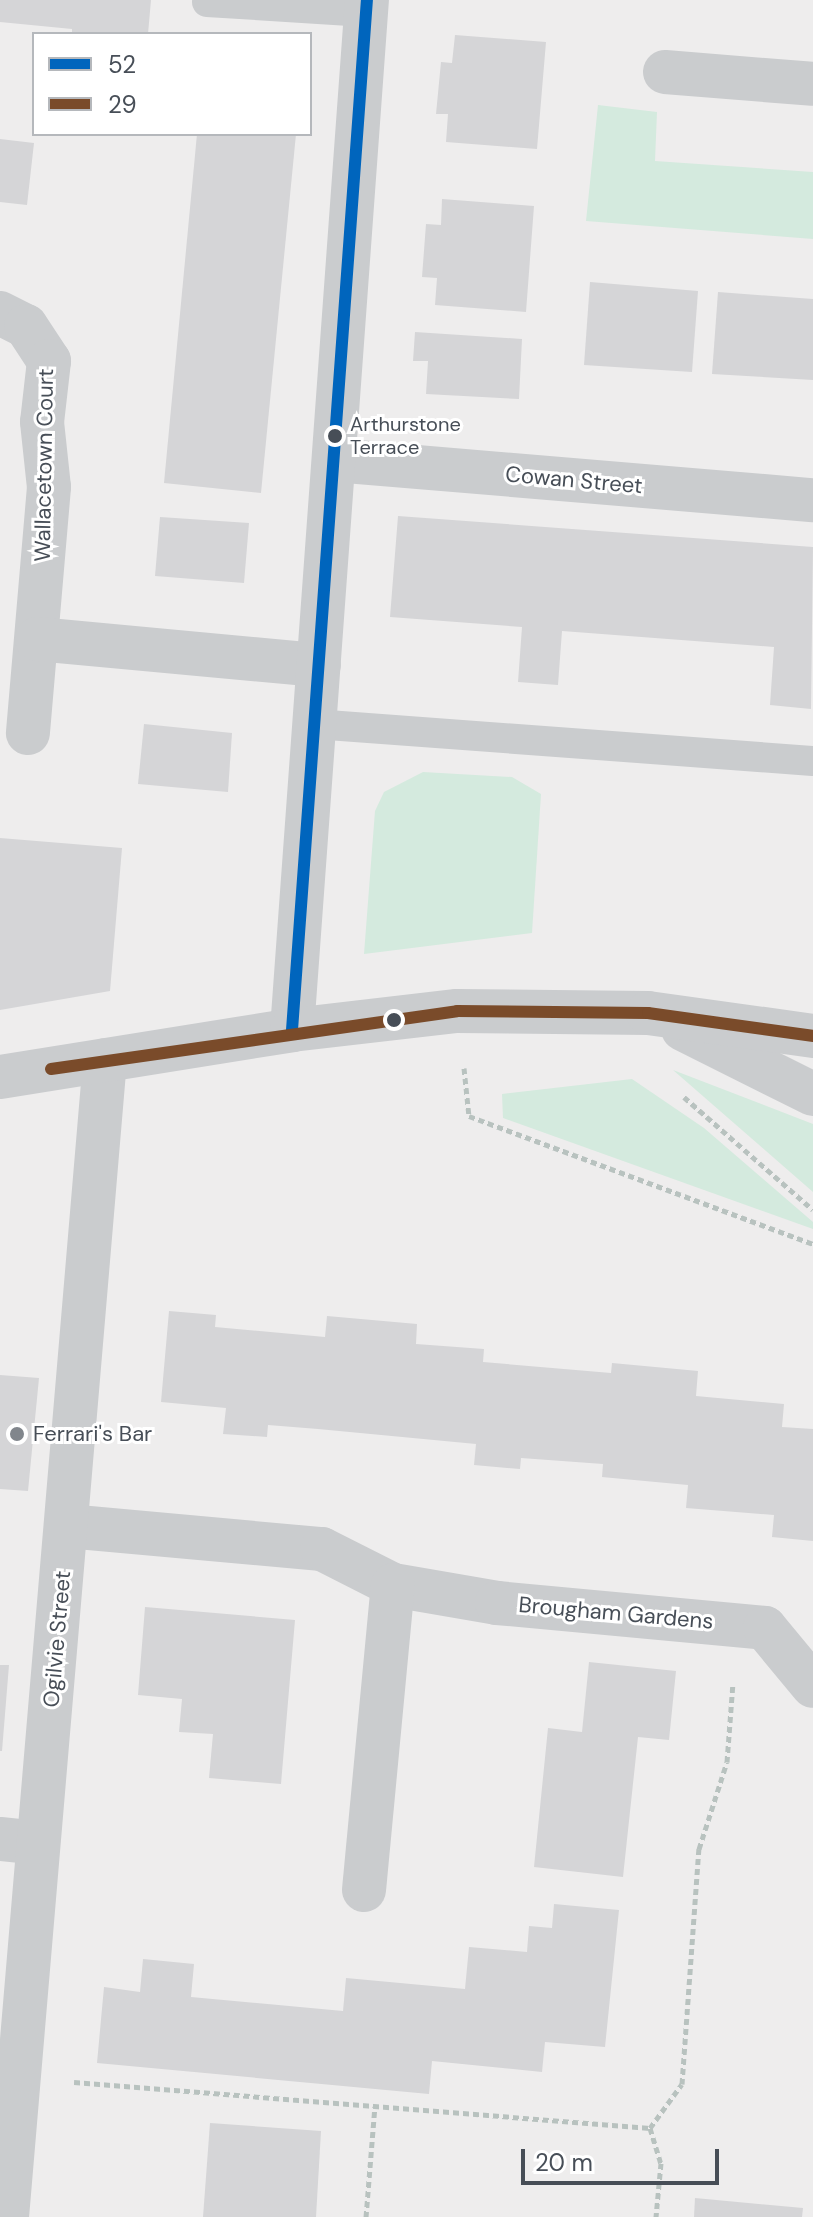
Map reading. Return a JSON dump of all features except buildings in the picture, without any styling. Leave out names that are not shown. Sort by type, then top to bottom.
[{"type":"street","points":[[292,1030],[366,6]]},
{"type":"street","points":[[665,72],[813,84]]},
{"type":"street","name":"Wallacetown Court","points":[[0,313],[26,326],[49,361],[42,422],[49,487],[28,733]]},
{"type":"street","name":"Cowan Street","points":[[334,460],[813,500]]},
{"type":"street","points":[[37,639],[319,665]]},
{"type":"street","points":[[0,1077],[292,1030],[457,1011],[648,1013],[813,1036]]},
{"type":"street","points":[[648,1013],[813,1094]]},
{"type":"street","name":"Ogilvie Street","points":[[7,2217],[18,2078],[19,1841],[67,1526],[105,1060]]},
{"type":"street","name":"Brougham Gardens","points":[[67,1526],[322,1549],[393,1585],[497,1603],[765,1628],[813,1686]]},
{"type":"street","points":[[364,1890],[393,1585]]},
{"type":"lane","points":[[207,2],[366,6]]},
{"type":"lane","points":[[314,724],[813,761]]},
{"type":"path","points":[[457,1011],[469,1116],[813,1244]]},
{"type":"path","points":[[671,1085],[813,1210]]},
{"type":"path","points":[[650,2128],[682,2084],[699,1849],[727,1762],[737,1624]]},
{"type":"path","points":[[18,2078],[650,2128]]},
{"type":"path","points":[[366,2217],[375,2106]]},
{"type":"path","points":[[650,2128],[661,2163],[656,2217]]},
{"type":"green space","points":[[598,105],[657,112],[655,161],[813,172],[813,239],[586,221]]},
{"type":"green space","points":[[423,772],[512,777],[541,794],[532,933],[364,954],[375,811],[384,792]]},
{"type":"green space","points":[[673,1070],[813,1124],[813,1192]]},
{"type":"green space","points":[[632,1079],[704,1128],[813,1222],[813,1229],[503,1118],[502,1094]]},
{"type":"transit line","name":"52","points":[[292,1030],[367,0]]},
{"type":"transit line","name":"29","points":[[51,1069],[457,1011],[648,1013],[813,1036]]},
{"type":"place","name":"Arthurstone Terrace","points":[[335,436]]},
{"type":"place","name":"Ferrari's Bar","points":[[17,1434]]}]
